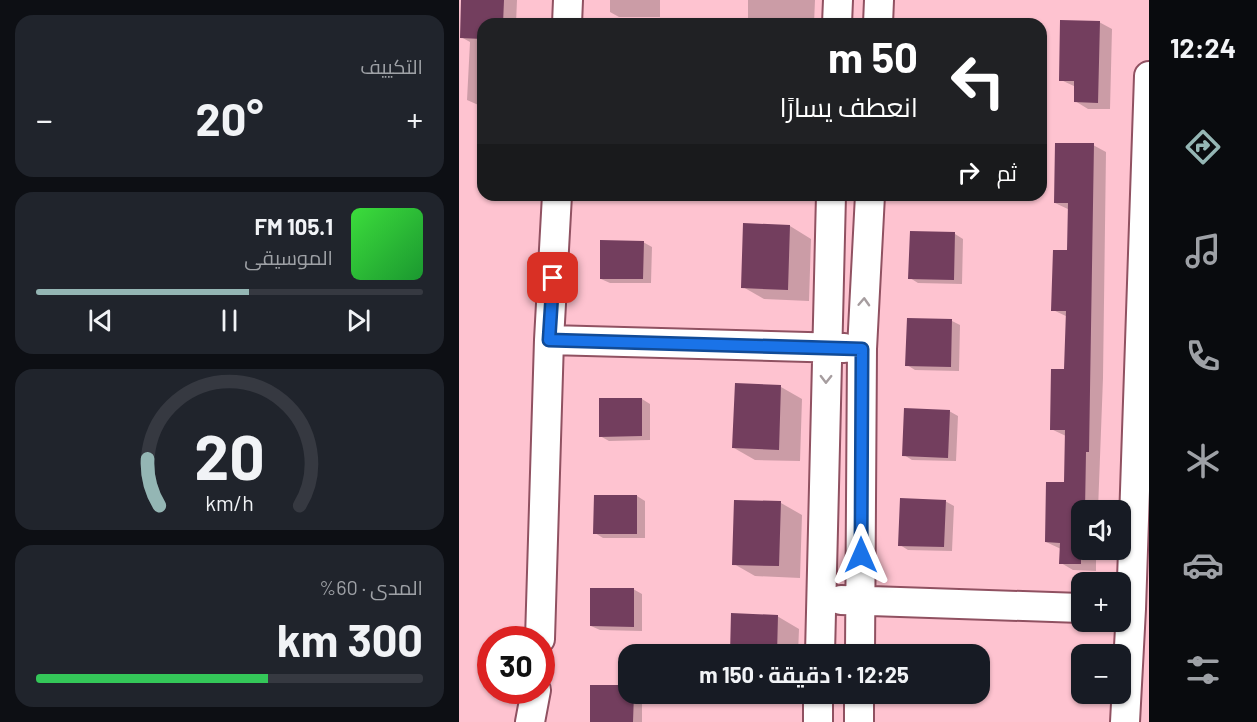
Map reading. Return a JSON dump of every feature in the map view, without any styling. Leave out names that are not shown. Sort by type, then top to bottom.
[{"type":"street","points":[[567,18],[568,0]]},
{"type":"street","points":[[837,18],[838,0]]},
{"type":"street","points":[[878,18],[879,0]]},
{"type":"street","points":[[1128,572],[1149,76]]},
{"type":"street","points":[[540,626],[549,340],[557,201]]},
{"type":"street","points":[[820,644],[831,201]]},
{"type":"street","points":[[860,644],[862,349],[870,201]]},
{"type":"street","points":[[549,340],[827,346],[862,349]]},
{"type":"street","points":[[821,600],[1071,608]]},
{"type":"street","points":[[1125,722],[1126,632]]},
{"type":"street","points":[[530,722],[534,704]]},
{"type":"street","points":[[818,722],[819,704]]},
{"type":"street","points":[[859,704],[859,722]]},
{"type":"building","points":[[461,0],[504,0],[503,18],[477,18],[477,39],[460,38]]},
{"type":"building","points":[[1060,20],[1100,21],[1098,103],[1074,102],[1074,81],[1059,81]]},
{"type":"building","points":[[1055,143],[1094,143],[1089,452],[1086,452],[1085,500],[1071,500],[1071,560],[1081,560],[1081,564],[1059,564],[1060,543],[1045,542],[1046,482],[1064,482],[1065,430],[1050,430],[1051,369],[1064,369],[1066,311],[1051,311],[1053,250],[1067,250],[1068,203],[1054,203]]},
{"type":"building","points":[[743,223],[790,225],[788,290],[741,288]]},
{"type":"building","points":[[910,231],[955,232],[954,280],[908,279]]},
{"type":"building","points":[[600,240],[644,241],[643,279],[600,279]]},
{"type":"building","points":[[907,318],[952,319],[951,367],[905,366]]},
{"type":"building","points":[[735,383],[781,385],[779,450],[732,448]]},
{"type":"building","points":[[599,398],[642,398],[642,436],[599,437]]},
{"type":"building","points":[[904,408],[950,410],[948,458],[902,456]]},
{"type":"building","points":[[594,495],[637,495],[637,534],[593,534]]},
{"type":"building","points":[[900,498],[946,500],[944,547],[898,546]]},
{"type":"building","points":[[734,500],[781,501],[779,566],[732,565]]},
{"type":"building","points":[[590,588],[634,588],[634,627],[590,626]]},
{"type":"building","points":[[731,613],[778,615],[777,644],[730,644]]},
{"type":"building","points":[[590,685],[618,685],[618,704],[634,704],[633,722],[590,722]]},
{"type":"route","points":[[553,278],[549,340],[827,346],[862,349],[861,555]]}]
